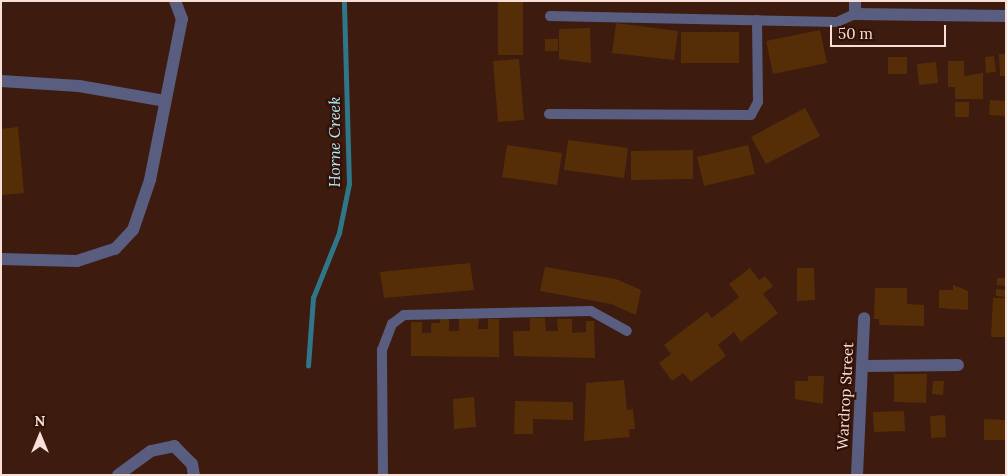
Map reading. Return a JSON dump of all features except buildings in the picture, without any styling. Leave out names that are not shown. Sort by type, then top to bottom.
[{"type":"street","points":[[1,259],[77,260],[115,249],[133,230],[148,188],[182,19],[175,1]]},
{"type":"street","points":[[855,8],[1006,16]]},
{"type":"street","points":[[1,81],[79,86],[166,101]]},
{"type":"street","name":"Wardrop Street","points":[[857,475],[864,318]]},
{"type":"street","points":[[863,366],[958,365]]},
{"type":"street","points":[[118,475],[151,450],[174,446],[192,464],[194,475]]},
{"type":"lane","points":[[550,16],[837,22],[855,8]]},
{"type":"lane","points":[[549,114],[751,115],[758,102],[757,20]]},
{"type":"lane","points":[[384,475],[382,350],[392,324],[404,316],[482,310],[591,311],[627,331]]},
{"type":"waterway","name":"Horne Creek","points":[[308,366],[313,298],[339,233],[349,184],[344,1]]}]
